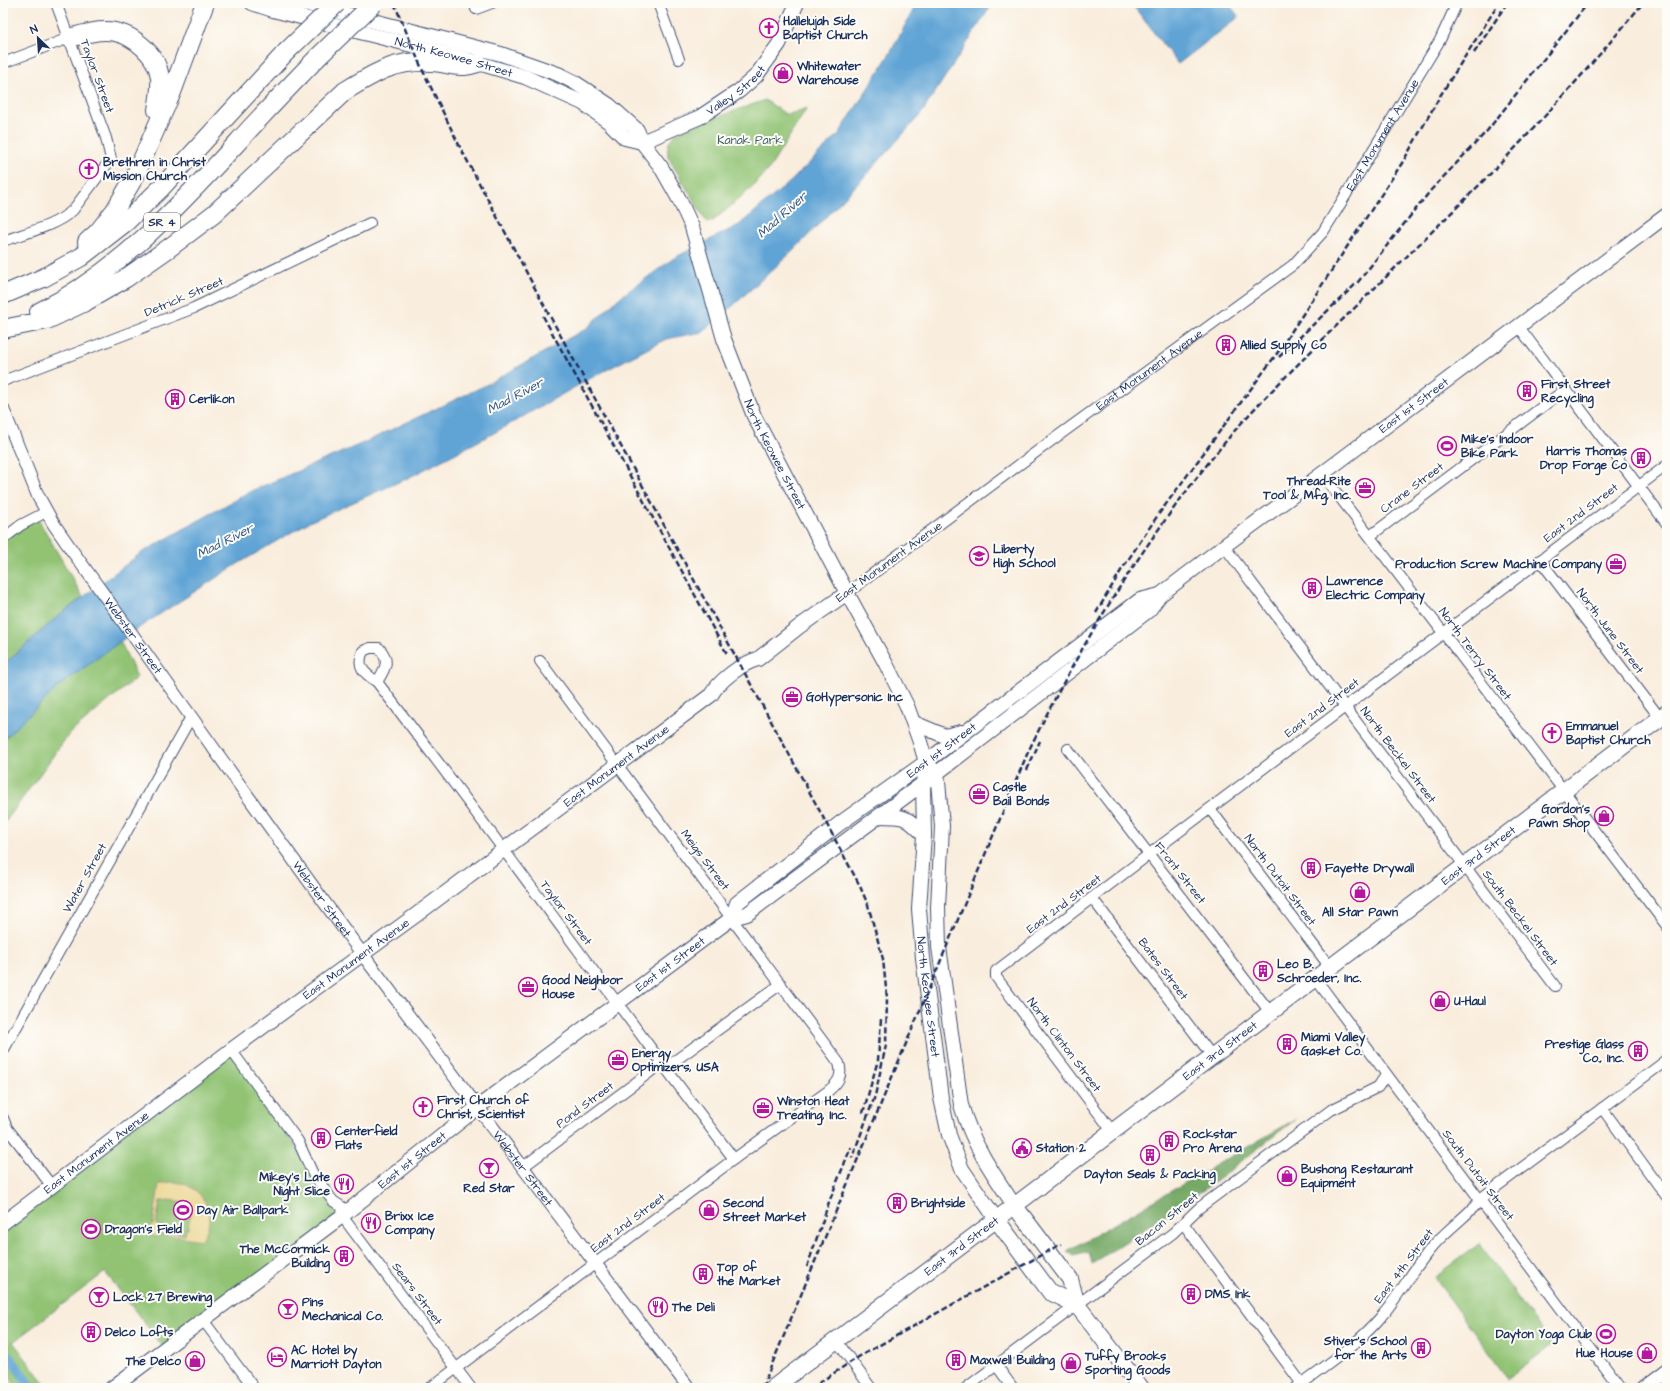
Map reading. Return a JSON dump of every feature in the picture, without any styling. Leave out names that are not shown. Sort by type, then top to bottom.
[{"type":"highway","name":"SR 4","points":[[3,295],[43,278],[67,264],[97,246],[126,222],[166,182],[286,52],[337,3]]},
{"type":"highway","name":"SR 4","points":[[4,329],[74,292],[104,272],[137,245],[172,212],[317,58],[374,3]]},
{"type":"highway","points":[[67,264],[78,250],[98,232],[115,210],[135,176],[172,92],[201,7]]},
{"type":"highway","points":[[69,38],[92,32],[114,31],[131,37],[153,58],[160,75],[161,91],[151,139]]},
{"type":"highway","points":[[4,329],[47,320],[85,302],[126,278],[170,248],[214,214],[345,91],[366,78],[388,66],[408,62],[433,62],[462,66],[478,63]]},
{"type":"main road","name":"North Keowee Street","points":[[252,3],[273,10],[478,63],[525,77],[569,96],[596,112],[625,138],[642,142]]},
{"type":"main road","name":"North Keowee Street","points":[[304,3],[501,54],[558,74],[593,93],[621,114],[637,130],[642,142],[661,168],[679,198],[692,227],[724,339],[754,416],[886,664],[914,723],[926,762],[936,773],[941,804],[942,826],[938,907],[939,947],[961,1105],[980,1154],[1014,1205]]},
{"type":"main road","name":"Valley Street","points":[[642,142],[700,117],[739,91],[756,76],[779,44],[797,3]]},
{"type":"main road","name":"East 1st Street","points":[[112,1388],[345,1213],[478,1107],[732,918],[747,914],[923,783],[1149,610],[1160,595],[1224,546],[1667,215]]},
{"type":"main road","name":"East Monument Avenue","points":[[3,1223],[51,1185],[231,1050],[504,850],[711,695],[716,686],[749,662],[758,659],[800,626],[847,593]]},
{"type":"main road","name":"East 1st Street","points":[[732,918],[737,903],[839,824],[926,762],[1140,600],[1160,595]]},
{"type":"main road","name":"East 3rd Street","points":[[773,1388],[1664,715]]},
{"type":"main road","points":[[914,723],[945,736],[967,730]]},
{"type":"main road","name":"North Keowee Street","points":[[926,762],[923,783],[924,835],[919,888],[920,929],[945,1118],[949,1135],[962,1169],[996,1219]]},
{"type":"main road","points":[[879,816],[902,816],[913,822],[924,835]]},
{"type":"main road","points":[[1014,1205],[1070,1279],[1078,1305],[1141,1388]]},
{"type":"main road","points":[[996,1219],[1050,1292],[1078,1305]]},
{"type":"main road","points":[[1648,1387],[1667,1370]]},
{"type":"street","name":"Taylor Street","points":[[3,241],[59,220],[68,215],[111,159],[106,138],[56,3]]},
{"type":"street","points":[[476,9],[492,3]]},
{"type":"street","points":[[658,3],[679,59]]},
{"type":"street","name":"East Monument Avenue","points":[[847,593],[1004,476],[1293,265],[1323,232],[1440,40],[1457,3]]},
{"type":"street","points":[[3,63],[69,38]]},
{"type":"street","name":"Detrick Street","points":[[3,381],[194,308],[370,223]]},
{"type":"street","points":[[1519,327],[1667,524]]},
{"type":"street","name":"Crane Street","points":[[1370,536],[1566,389]]},
{"type":"street","name":"Webster Street","points":[[3,409],[46,512],[73,552],[362,953],[523,1167],[594,1265],[689,1388]]},
{"type":"street","name":"East 2nd Street","points":[[996,974],[996,971],[1092,898],[1667,465]]},
{"type":"street","name":"North Terry Street","points":[[1322,474],[1667,926]]},
{"type":"street","points":[[3,539],[22,525],[46,512]]},
{"type":"street","name":"North Beckel Street","points":[[1224,546],[1464,866]]},
{"type":"street","name":"North June Street","points":[[1540,560],[1664,715]]},
{"type":"street","name":"Meigs Street","points":[[540,661],[839,1063],[841,1069],[840,1078]]},
{"type":"street","name":"Taylor Street","points":[[377,682],[443,768],[734,1159]]},
{"type":"street","name":"Water Street","points":[[3,1051],[191,717]]},
{"type":"street","name":"Front Street","points":[[1068,749],[1270,1012]]},
{"type":"street","name":"North Dutoit Street","points":[[1210,809],[1330,967]]},
{"type":"street","name":"South Beckel Street","points":[[1464,866],[1555,986]]},
{"type":"street","name":"Bates Street","points":[[1092,898],[1212,1056]]},
{"type":"street","name":"North Clinton Street","points":[[996,974],[1112,1131]]},
{"type":"street","name":"South Dutoit Street","points":[[1315,978],[1620,1388]]},
{"type":"street","name":"Pond Street","points":[[523,1167],[663,1065],[781,984]]},
{"type":"street","name":"Sears Street","points":[[231,1050],[298,1141],[313,1174],[333,1201],[345,1213],[471,1388]]},
{"type":"street","name":"East 4th Street","points":[[1299,1386],[1363,1336],[1391,1304],[1432,1247],[1447,1230],[1475,1208],[1481,1200],[1667,1060]]},
{"type":"street","name":"Bacon Street","points":[[966,1388],[1173,1233],[1199,1208],[1331,1110],[1378,1087],[1386,1075]]},
{"type":"street","name":"East 2nd Street","points":[[430,1388],[734,1159],[828,1091],[840,1078]]},
{"type":"street","points":[[1602,1108],[1667,1197]]},
{"type":"street","points":[[3,1118],[8,1128],[51,1185]]},
{"type":"street","points":[[1183,1223],[1299,1386]]},
{"type":"street","points":[[203,1320],[254,1388]]},
{"type":"street","points":[[836,1340],[872,1388]]},
{"type":"street","points":[[996,1366],[1013,1388]]},
{"type":"green space","name":"Kanak Park","points":[[765,100],[787,115],[807,108],[771,166],[755,185],[713,221],[707,223],[668,157],[669,142],[674,135],[687,128]]},
{"type":"green space","points":[[37,517],[83,597],[57,617],[3,665],[3,540]]},
{"type":"green space","points":[[120,641],[137,677],[69,734],[3,825],[3,740],[59,686]]},
{"type":"green space","name":"Day Air Ballpark","points":[[231,1050],[342,1216],[164,1348],[105,1272],[13,1342],[48,1388],[17,1388],[3,1368],[3,1224]]},
{"type":"green space","points":[[1296,1119],[1208,1187],[1092,1264],[1089,1252],[1074,1256],[1067,1251]]},
{"type":"green space","points":[[1479,1244],[1552,1345],[1508,1378],[1434,1277]]},
{"type":"sand","points":[[171,1182],[182,1183],[191,1187],[205,1202],[209,1221],[207,1231],[201,1240],[160,1234],[154,1237],[150,1234],[150,1228],[153,1225],[159,1184]],"holes":[[[167,1200],[187,1202],[191,1207],[188,1228],[186,1229],[185,1235],[162,1231],[156,1224],[160,1201]]]},
{"type":"water","name":"Mad River","points":[[917,3],[993,3],[921,114],[869,172],[795,249],[702,332],[666,339],[591,378],[494,433],[410,477],[309,522],[236,565],[143,625],[59,686],[3,740],[3,665],[57,617],[141,553],[251,491],[361,444],[484,386],[587,328],[619,298],[674,258],[739,225],[790,182],[839,134],[889,55]]},
{"type":"water","points":[[1131,3],[1228,3],[1239,17],[1178,64]]},
{"type":"waterway","points":[[3,1348],[32,1388]]},
{"type":"railway","points":[[394,3],[422,69],[460,147],[539,296],[859,884],[868,905],[883,959],[887,998],[886,1045],[875,1096],[852,1158]]},
{"type":"railway","points":[[1096,613],[1122,569],[1158,515],[1278,352],[1404,160],[1440,96],[1499,3]]},
{"type":"railway","points":[[1474,53],[1507,3]]},
{"type":"railway","points":[[1279,357],[1358,282],[1431,190],[1487,131],[1588,3]]},
{"type":"railway","points":[[762,1388],[1028,752],[1072,666],[1122,584],[1177,504],[1237,428],[1329,333],[1474,191],[1524,139],[1572,86],[1643,3]]},
{"type":"railway","points":[[543,316],[727,654]]},
{"type":"railway","points":[[1027,770],[1040,741]]},
{"type":"railway","points":[[863,1113],[878,1060],[881,1019]]},
{"type":"railway","points":[[807,1267],[829,1202],[851,1147]]},
{"type":"railway","points":[[811,1388],[860,1356],[1061,1244]]},
{"type":"place","name":"Hallelujah Side Baptist Church","points":[[769,28]]},
{"type":"place","name":"Whitewater Warehouse","points":[[783,73]]},
{"type":"place","name":"Brethren in Christ Mission Church","points":[[89,169]]},
{"type":"place","name":"Allied Supply Co","points":[[1226,345]]},
{"type":"place","name":"First Street Recycling","points":[[1527,391]]},
{"type":"place","name":"Cerlikon","points":[[175,399]]},
{"type":"place","name":"Mike's Indoor Bike Park","points":[[1447,446]]},
{"type":"place","name":"Harris Thomas Drop Forge Co","points":[[1641,458]]},
{"type":"place","name":"Thread-Rite Tool & Mfg, Inc.","points":[[1365,488]]},
{"type":"place","name":"Liberty High School","points":[[979,556]]},
{"type":"place","name":"Production Screw Machine Company","points":[[1616,564]]},
{"type":"place","name":"Lawrence Electric Company","points":[[1312,588]]},
{"type":"place","name":"GoHypersonic Inc","points":[[792,697]]},
{"type":"place","name":"Emmanuel Baptist Church","points":[[1552,733]]},
{"type":"place","name":"Castle Bail Bonds","points":[[979,794]]},
{"type":"place","name":"Gordon's Pawn Shop","points":[[1604,816]]},
{"type":"place","name":"Fayette Drywall","points":[[1311,868]]},
{"type":"place","name":"All Star Pawn","points":[[1360,892]]},
{"type":"place","name":"Leo B. Schroeder, Inc.","points":[[1263,971]]},
{"type":"place","name":"Good Neighbor House","points":[[528,987]]},
{"type":"place","name":"U-Haul","points":[[1440,1001]]},
{"type":"place","name":"Miami Valley Gasket Co.","points":[[1287,1044]]},
{"type":"place","name":"Prestige Glass Co., Inc.","points":[[1638,1051]]},
{"type":"place","name":"Energy Optimizers, USA","points":[[618,1060]]},
{"type":"place","name":"First Church of Christ, Scientist","points":[[423,1107]]},
{"type":"place","name":"Winston Heat Treating, Inc.","points":[[763,1108]]},
{"type":"place","name":"Centerfield Flats","points":[[321,1138]]},
{"type":"place","name":"Rockstar Pro Arena","points":[[1169,1141]]},
{"type":"place","name":"Station 2","points":[[1022,1148]]},
{"type":"place","name":"Dayton Seals & Packing","points":[[1150,1155]]},
{"type":"place","name":"Red Star","points":[[489,1168]]},
{"type":"place","name":"Bushong Restaurant Equipment","points":[[1287,1176]]},
{"type":"place","name":"Mikey's Late Night Slice","points":[[344,1184]]},
{"type":"place","name":"Brightside","points":[[897,1203]]},
{"type":"place","name":"Day Air Ballpark","points":[[183,1210]]},
{"type":"place","name":"Second Street Market","points":[[709,1210]]},
{"type":"place","name":"Brixx Ice Company","points":[[371,1223]]},
{"type":"place","name":"Dragon's Field","points":[[91,1229]]},
{"type":"place","name":"The McCormick Building","points":[[344,1256]]},
{"type":"place","name":"Top of the Market","points":[[703,1274]]},
{"type":"place","name":"DMS Ink","points":[[1191,1294]]},
{"type":"place","name":"Lock 27 Brewing","points":[[99,1297]]},
{"type":"place","name":"The Deli","points":[[658,1307]]},
{"type":"place","name":"Pins Mechanical Co.","points":[[288,1309]]},
{"type":"place","name":"Delco Lofts","points":[[91,1332]]},
{"type":"place","name":"Dayton Yoga Club","points":[[1606,1334]]},
{"type":"place","name":"Stiver's School for the Arts","points":[[1421,1348]]},
{"type":"place","name":"Hue House","points":[[1647,1353]]},
{"type":"place","name":"AC Hotel by Marriott Dayton","points":[[277,1357]]},
{"type":"place","name":"Maxwell Building","points":[[956,1360]]},
{"type":"place","name":"The Delco","points":[[195,1361]]},
{"type":"place","name":"Tuffy Brooks Sporting Goods","points":[[1071,1363]]}]
